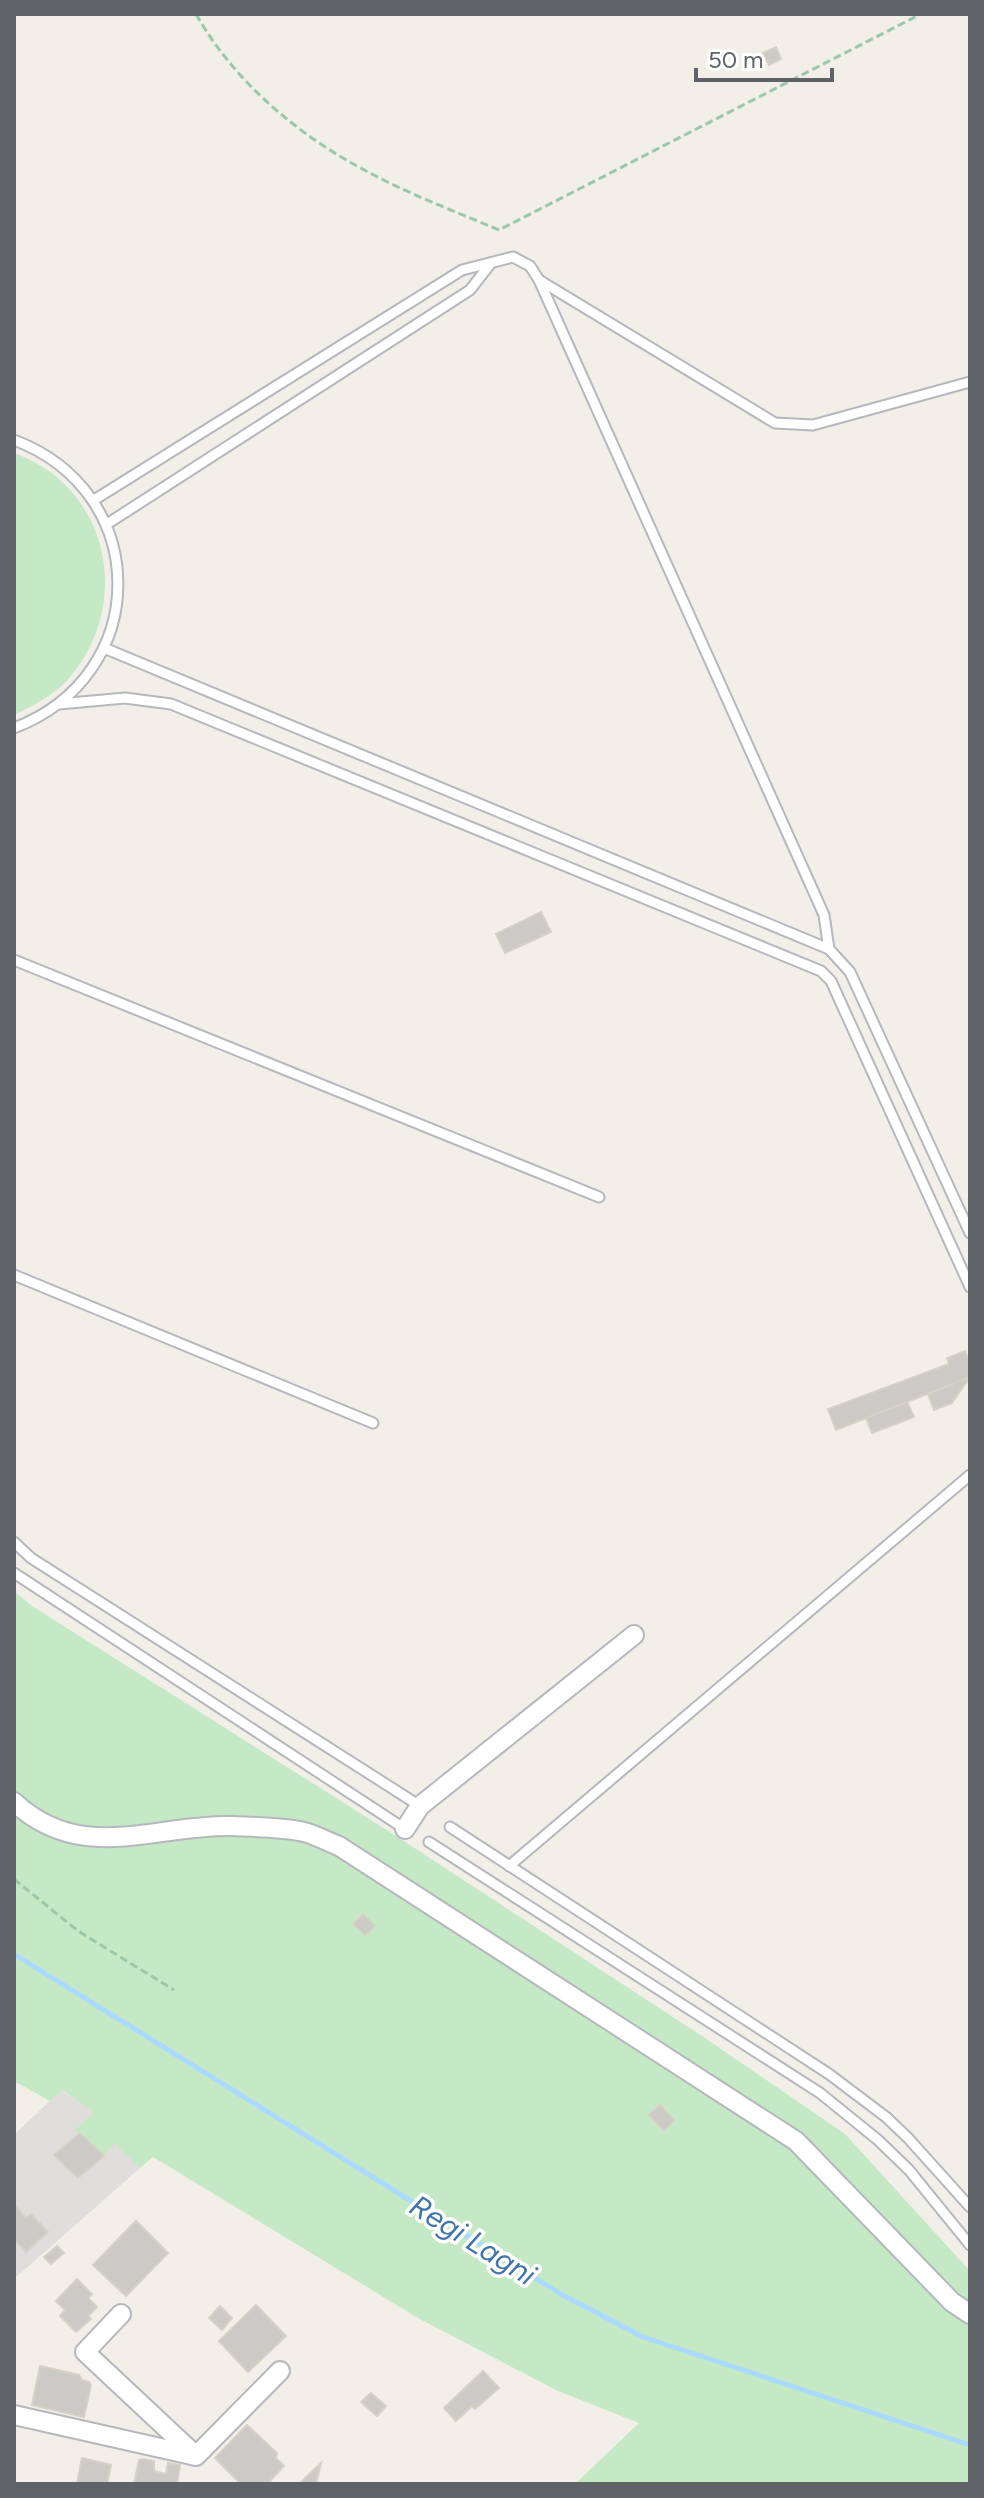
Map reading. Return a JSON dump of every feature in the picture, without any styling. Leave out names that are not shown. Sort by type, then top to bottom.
[{"type":"street","points":[[405,1829],[420,1806],[634,1635]]},
{"type":"street","points":[[14,1802],[31,1817],[59,1832],[94,1838],[229,1826],[304,1832],[339,1846],[796,2141],[952,2302],[970,2314]]},
{"type":"street","points":[[121,2314],[85,2352],[196,2456]]},
{"type":"street","points":[[196,2456],[280,2371]]},
{"type":"street","points":[[14,2415],[196,2456]]},
{"type":"lane","points":[[94,500],[462,270],[513,257],[530,266],[539,280],[824,915],[829,949]]},
{"type":"lane","points":[[107,524],[470,290],[491,263]]},
{"type":"lane","points":[[539,280],[775,423],[813,425],[970,382]]},
{"type":"lane","points":[[14,440],[38,449],[69,471],[94,500],[107,524],[116,554],[119,586],[115,618],[104,648],[85,679],[59,704],[14,728]]},
{"type":"lane","points":[[104,648],[829,949],[850,972],[970,1233]]},
{"type":"lane","points":[[59,704],[125,698],[171,704],[821,971],[831,981],[970,1287]]},
{"type":"lane","points":[[14,960],[599,1197]]},
{"type":"lane","points":[[14,1275],[373,1423]]},
{"type":"lane","points":[[509,1866],[970,1475]]},
{"type":"lane","points":[[14,1542],[31,1558],[420,1806]]},
{"type":"lane","points":[[14,1573],[405,1829]]},
{"type":"lane","points":[[450,1827],[858,2095],[908,2138],[970,2207]]},
{"type":"lane","points":[[429,1842],[820,2093],[878,2140],[909,2170],[970,2245]]},
{"type":"path","points":[[196,14],[209,37],[249,85],[305,134],[370,174],[499,230],[921,14]]},
{"type":"path","points":[[14,1879],[78,1931],[174,1990]]},
{"type":"shaded area","points":[[61,2090],[95,2112],[101,2156],[115,2142],[140,2168],[14,2279],[14,2135]]},
{"type":"green space","points":[[14,453],[46,469],[72,492],[90,519],[101,550],[105,582],[101,615],[90,647],[70,677],[51,694],[14,715]]},
{"type":"green space","points":[[14,1591],[32,1606],[393,1834],[705,2038],[845,2134],[970,2271],[970,2484],[575,2484],[639,2423],[556,2390],[418,2318],[153,2157],[140,2168],[115,2143],[101,2157],[75,2130],[94,2112],[62,2090],[50,2101],[14,2081]]},
{"type":"building","points":[[776,47],[781,59],[769,65],[763,53]]},
{"type":"building","points":[[541,912],[551,932],[505,953],[496,934]]},
{"type":"building","points":[[965,1351],[970,1364],[970,1377],[836,1430],[828,1409],[949,1364],[947,1358]]},
{"type":"building","points":[[970,1377],[952,1403],[934,1410],[928,1394]]},
{"type":"building","points":[[907,1402],[914,1417],[872,1433],[866,1418]]},
{"type":"building","points":[[363,1914],[375,1926],[365,1935],[353,1924]]},
{"type":"building","points":[[660,2105],[675,2120],[664,2131],[649,2115]]},
{"type":"building","points":[[80,2133],[104,2156],[78,2178],[54,2155]]},
{"type":"building","points":[[14,2204],[26,2218],[31,2214],[48,2232],[26,2252],[14,2239]]},
{"type":"building","points":[[136,2221],[168,2253],[126,2296],[93,2265]]},
{"type":"building","points":[[57,2246],[64,2253],[51,2264],[44,2257]]},
{"type":"building","points":[[77,2279],[92,2294],[88,2298],[97,2307],[88,2316],[91,2319],[76,2332],[60,2316],[65,2310],[56,2301]]},
{"type":"building","points":[[256,2305],[286,2336],[248,2372],[219,2341]]},
{"type":"building","points":[[220,2306],[232,2318],[222,2330],[209,2318]]},
{"type":"building","points":[[40,2366],[79,2375],[89,2382],[91,2385],[84,2417],[32,2405]]},
{"type":"building","points":[[483,2371],[499,2388],[456,2421],[444,2408]]},
{"type":"building","points":[[371,2393],[386,2406],[377,2416],[361,2402]]},
{"type":"building","points":[[247,2425],[277,2453],[276,2458],[284,2466],[267,2484],[241,2484],[215,2458]]},
{"type":"building","points":[[82,2458],[111,2465],[107,2484],[77,2484]]},
{"type":"building","points":[[139,2460],[154,2461],[154,2471],[166,2474],[168,2463],[180,2465],[177,2484],[134,2484]]},
{"type":"building","points":[[321,2463],[316,2484],[299,2484]]},
{"type":"waterway","name":"Regi Lagni","points":[[14,1954],[559,2293],[643,2337],[970,2445]]}]
